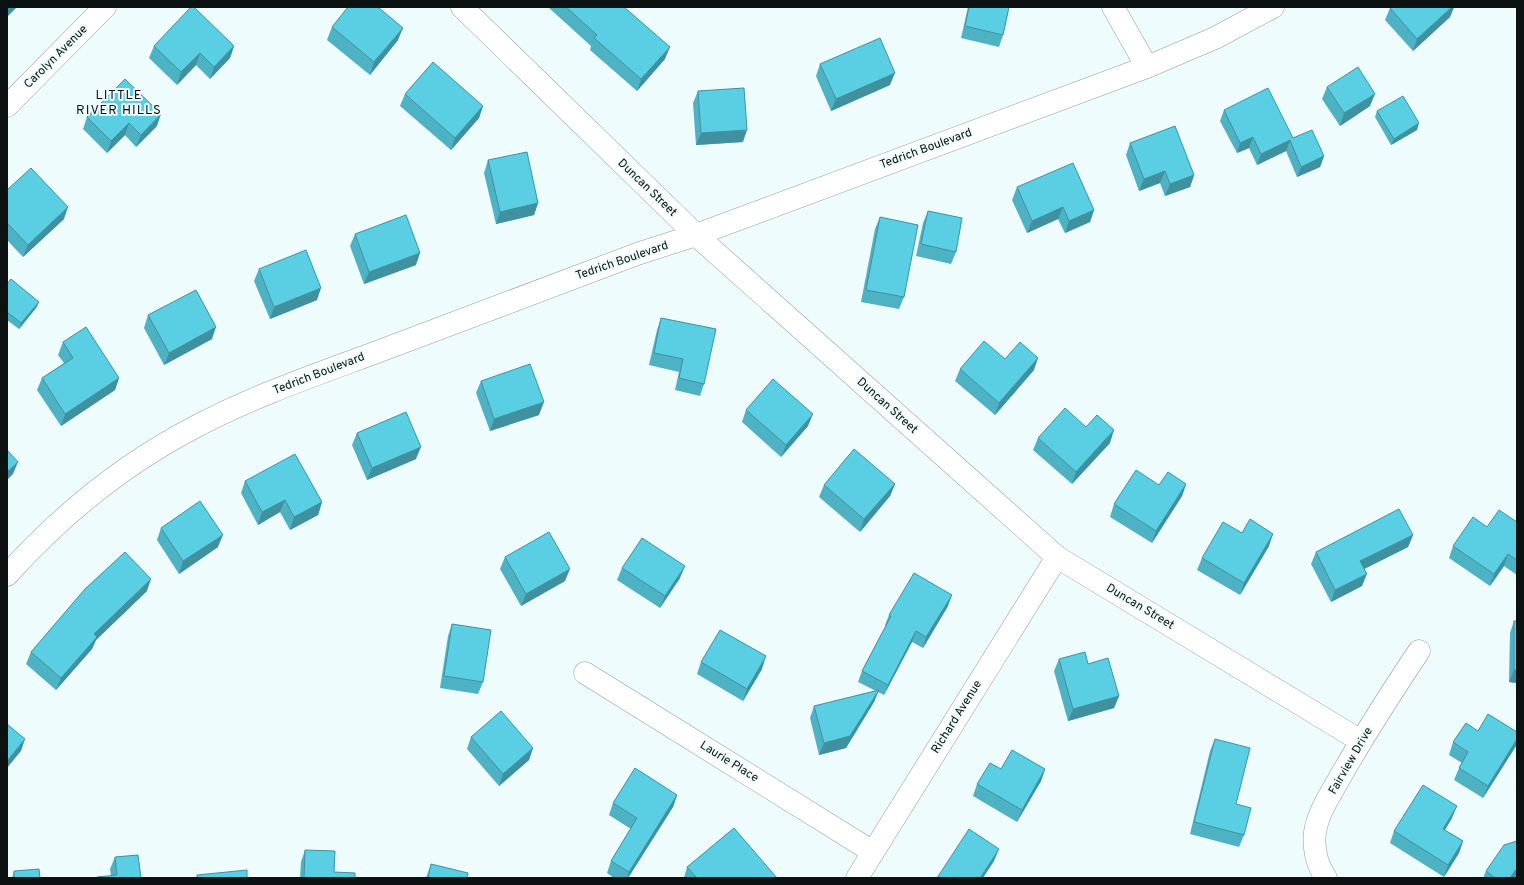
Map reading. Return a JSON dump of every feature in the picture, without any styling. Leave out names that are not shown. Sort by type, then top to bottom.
[{"type":"street","name":"Carolyn Avenue","points":[[7,106],[105,7]]},
{"type":"street","name":"Duncan Street","points":[[462,7],[696,235],[1056,556],[1361,741]]},
{"type":"street","points":[[1113,7],[1147,67]]},
{"type":"street","name":"Tedrich Boulevard","points":[[7,575],[30,550],[81,502],[140,459],[196,426],[260,397],[637,254],[696,235],[1147,67],[1215,38],[1273,7]]},
{"type":"street","name":"Richard Avenue","points":[[857,878],[1056,556]]},
{"type":"street","name":"Fairview Drive","points":[[1326,878],[1320,870],[1315,849],[1315,831],[1319,816],[1361,741],[1419,651]]},
{"type":"street","name":"Laurie Place","points":[[585,673],[873,852]]},
{"type":"building","points":[[191,7],[194,7],[234,46],[214,67],[200,53],[181,72],[154,46]]},
{"type":"building","points":[[348,7],[378,7],[403,28],[374,62],[332,27]]},
{"type":"building","points":[[566,7],[624,7],[670,47],[641,79],[594,38],[597,35]]},
{"type":"building","points":[[969,7],[1009,7],[1003,35],[965,26]]},
{"type":"building","points":[[1452,7],[1417,39],[1390,8]]},
{"type":"building","points":[[880,38],[895,73],[836,99],[820,64]]},
{"type":"building","points":[[433,62],[483,106],[455,138],[405,94]]},
{"type":"building","points":[[1358,67],[1375,94],[1344,113],[1327,87]]},
{"type":"building","points":[[125,79],[161,114],[141,135],[129,123],[111,141],[87,117]]},
{"type":"building","points":[[744,88],[747,130],[701,133],[698,91]]},
{"type":"building","points":[[1268,88],[1293,138],[1312,130],[1324,156],[1301,167],[1290,140],[1261,154],[1253,137],[1240,143],[1224,110]]},
{"type":"building","points":[[1403,96],[1419,123],[1394,139],[1377,111]]},
{"type":"building","points":[[1175,126],[1194,175],[1170,184],[1165,171],[1144,179],[1130,143]]},
{"type":"building","points":[[527,152],[538,203],[500,212],[488,160]]},
{"type":"building","points":[[1073,163],[1094,210],[1069,221],[1063,207],[1032,221],[1017,187]]},
{"type":"building","points":[[31,168],[68,207],[28,245],[7,223],[7,190]]},
{"type":"building","points":[[928,211],[962,218],[956,252],[921,244]]},
{"type":"building","points":[[406,215],[420,253],[369,272],[355,234]]},
{"type":"building","points":[[880,217],[918,225],[904,297],[866,290]]},
{"type":"building","points":[[306,250],[321,288],[274,307],[259,269]]},
{"type":"building","points":[[11,279],[39,302],[21,323],[7,312],[7,284]]},
{"type":"building","points":[[196,290],[216,327],[169,353],[148,315]]},
{"type":"building","points":[[661,318],[716,329],[704,384],[679,378],[683,359],[654,353]]},
{"type":"building","points":[[86,327],[119,378],[65,414],[42,378],[73,358],[63,342]]},
{"type":"building","points":[[984,341],[1005,359],[1020,342],[1038,358],[999,403],[960,369]]},
{"type":"building","points":[[530,364],[544,402],[494,419],[481,381]]},
{"type":"building","points":[[773,379],[813,414],[786,445],[746,410]]},
{"type":"building","points":[[1065,408],[1086,427],[1097,415],[1114,430],[1076,472],[1038,438]]},
{"type":"building","points":[[406,412],[421,447],[372,468],[357,433]]},
{"type":"building","points":[[854,449],[895,484],[864,519],[824,485]]},
{"type":"building","points":[[7,450],[18,462],[7,472]]},
{"type":"building","points":[[295,454],[322,502],[294,517],[285,500],[262,512],[245,481]]},
{"type":"building","points":[[1136,470],[1159,485],[1168,472],[1186,484],[1156,531],[1114,504]]},
{"type":"building","points":[[200,501],[223,535],[183,561],[161,528]]},
{"type":"building","points":[[1399,509],[1413,535],[1360,561],[1367,574],[1335,590],[1316,552]]},
{"type":"building","points":[[1499,510],[1517,522],[1517,560],[1508,554],[1494,574],[1453,546],[1473,517],[1487,527]]},
{"type":"building","points":[[1250,519],[1273,534],[1244,583],[1202,558],[1223,522],[1242,533]]},
{"type":"building","points":[[549,532],[570,569],[526,594],[505,557]]},
{"type":"building","points":[[642,538],[685,566],[665,596],[622,568]]},
{"type":"building","points":[[125,552],[151,579],[94,634],[97,637],[61,678],[31,652],[85,589]]},
{"type":"building","points":[[914,573],[952,595],[926,637],[916,631],[888,685],[862,671],[891,616],[889,615]]},
{"type":"building","points":[[1514,621],[1517,621],[1517,670],[1514,670]]},
{"type":"building","points":[[452,624],[491,630],[483,682],[444,676]]},
{"type":"building","points":[[720,630],[766,656],[747,689],[701,662]]},
{"type":"building","points":[[1085,652],[1088,664],[1108,658],[1119,696],[1073,709],[1059,659]]},
{"type":"building","points":[[879,690],[850,736],[824,743],[814,706]]},
{"type":"building","points":[[501,711],[533,748],[503,774],[471,737]]},
{"type":"building","points":[[1488,714],[1517,732],[1517,739],[1488,786],[1459,768],[1468,752],[1453,742],[1466,723],[1478,731]]},
{"type":"building","points":[[7,724],[25,739],[7,761]]},
{"type":"building","points":[[1215,739],[1250,748],[1236,804],[1251,808],[1244,835],[1194,822]]},
{"type":"building","points":[[1012,750],[1045,769],[1022,810],[977,784],[990,763],[1001,769]]},
{"type":"building","points":[[635,768],[677,795],[629,872],[611,861],[637,818],[613,803]]},
{"type":"building","points":[[1423,785],[1457,806],[1443,829],[1463,841],[1448,865],[1394,831]]},
{"type":"building","points":[[734,828],[777,878],[697,878],[687,867]]},
{"type":"building","points":[[969,829],[999,849],[980,878],[937,878]]},
{"type":"building","points":[[1517,841],[1517,868],[1510,878],[1495,878],[1486,871],[1504,845]]},
{"type":"building","points":[[305,850],[335,851],[334,872],[355,873],[355,878],[304,878]]},
{"type":"building","points":[[138,855],[141,878],[97,878],[117,875],[115,857]]},
{"type":"building","points":[[431,864],[468,873],[467,878],[428,878]]},
{"type":"building","points":[[39,869],[40,878],[14,878],[14,871]]},
{"type":"building","points":[[247,870],[247,878],[197,878],[197,875]]},
{"type":"district","name":"LITTLE RIVER HILLS","points":[[119,104]]}]
